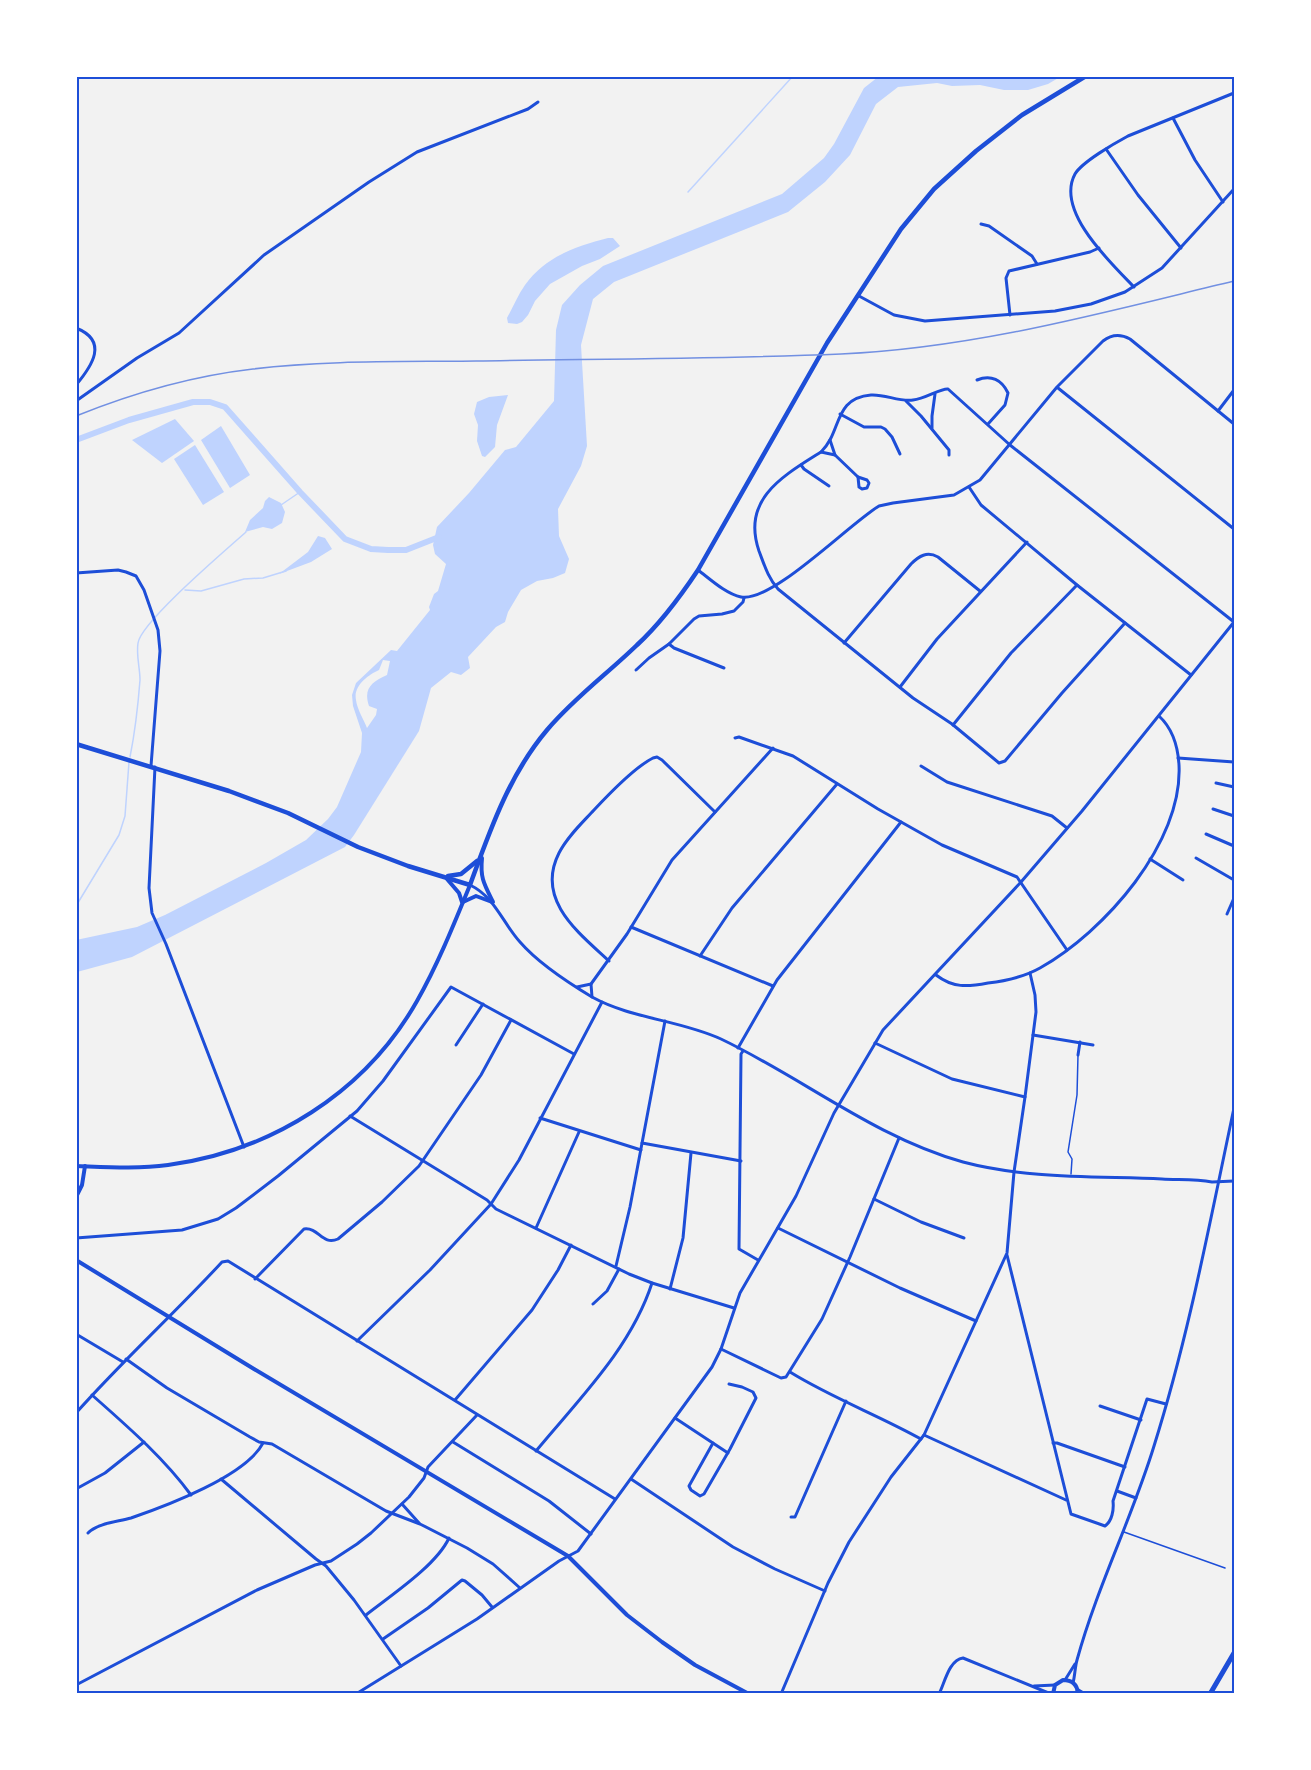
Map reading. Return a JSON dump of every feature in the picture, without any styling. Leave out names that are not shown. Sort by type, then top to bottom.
[{"type":"highway","points":[[1210,1694],[1234,1653]]},
{"type":"main road","points":[[76,744],[239,795],[288,813],[352,844],[408,866],[470,885],[508,789],[527,757],[541,737],[576,699],[650,633],[698,570],[827,343],[901,228],[934,189],[976,151],[1022,115],[1086,76]]},
{"type":"main road","points":[[446,877],[461,874],[479,859]]},
{"type":"street","points":[[1134,287],[1099,248],[1078,217],[1070,193],[1074,177],[1078,170],[1128,136],[1234,93]]},
{"type":"street","points":[[76,401],[137,358],[179,333],[264,255],[369,182],[417,152],[528,109],[538,102]]},
{"type":"street","points":[[1173,118],[1195,160],[1223,202]]},
{"type":"street","points":[[1106,149],[1138,195],[1181,248]]},
{"type":"street","points":[[859,296],[894,315],[916,320],[1010,315],[1075,308],[1114,297],[1162,268],[1234,189]]},
{"type":"street","points":[[981,224],[989,226],[1032,256],[1037,264]]},
{"type":"street","points":[[1010,315],[1006,274],[1009,271],[1099,248]]},
{"type":"street","points":[[76,328],[89,335],[94,343],[95,354],[91,367],[76,385]]},
{"type":"street","points":[[698,570],[733,594],[744,598],[757,595],[775,585],[879,507],[958,494],[986,475],[1057,387],[1103,341],[1112,336],[1126,336],[1234,424]]},
{"type":"street","points":[[977,380],[987,377],[998,381],[1008,393],[1005,405],[988,424]]},
{"type":"street","points":[[1057,387],[1234,529]]},
{"type":"street","points":[[356,1694],[577,1552],[706,1376],[721,1349],[740,1293],[796,1196],[839,1106],[883,1030],[1021,882],[1234,622],[1010,445],[951,390],[944,388],[921,399],[864,396],[856,399],[848,404],[840,414],[830,439],[820,452],[772,487],[764,497],[758,511],[756,541],[771,581],[844,643],[953,725],[999,763],[1005,761],[1125,623]]},
{"type":"street","points":[[1218,411],[1234,390]]},
{"type":"street","points":[[932,429],[935,394]]},
{"type":"street","points":[[906,400],[949,450],[949,455]]},
{"type":"street","points":[[840,414],[864,427],[885,429],[892,437],[900,454]]},
{"type":"street","points":[[830,439],[835,456]]},
{"type":"street","points":[[820,452],[835,456],[858,477],[867,480],[869,485],[867,488],[859,487],[858,477]]},
{"type":"street","points":[[801,465],[829,486]]},
{"type":"street","points":[[969,487],[978,502],[1077,585],[1191,675]]},
{"type":"street","points":[[900,687],[937,639],[1026,542]]},
{"type":"street","points":[[844,643],[910,565],[924,555],[931,554],[938,557],[980,591]]},
{"type":"street","points":[[76,573],[118,570],[136,576],[151,608],[158,630],[160,651],[149,888],[154,917],[244,1147]]},
{"type":"street","points":[[953,725],[1011,653],[1077,585]]},
{"type":"street","points":[[636,670],[669,644],[694,619],[699,616],[734,611],[744,598]]},
{"type":"street","points":[[669,644],[724,668]]},
{"type":"street","points":[[935,975],[946,982],[968,986],[1001,981],[1029,973],[1067,950],[1110,911],[1150,859],[1163,836],[1175,806],[1179,785],[1178,758],[1170,729],[1159,716]]},
{"type":"street","points":[[735,738],[739,737],[798,758],[901,822],[950,849],[1017,878],[1067,950]]},
{"type":"street","points":[[591,997],[591,984],[631,927],[670,863],[773,748]]},
{"type":"street","points":[[609,960],[580,934],[561,911],[555,899],[553,877],[558,855],[606,798],[649,760],[657,758],[662,760],[715,812]]},
{"type":"street","points":[[1178,758],[1234,762]]},
{"type":"street","points":[[921,766],[947,782],[1052,816],[1067,828]]},
{"type":"street","points":[[700,956],[732,908],[837,783]]},
{"type":"street","points":[[1216,783],[1234,787]]},
{"type":"street","points":[[1213,809],[1234,816]]},
{"type":"street","points":[[738,1048],[773,986],[901,822]]},
{"type":"street","points":[[1206,834],[1234,846]]},
{"type":"street","points":[[482,851],[480,873],[493,902],[518,940],[528,951],[591,997],[626,1011],[710,1035],[738,1048],[875,1127],[899,1138],[963,1161],[1014,1172],[1234,1181]]},
{"type":"street","points":[[1196,858],[1234,880]]},
{"type":"street","points":[[1150,859],[1183,880]]},
{"type":"street","points":[[446,877],[457,891],[462,903]]},
{"type":"street","points":[[76,1166],[166,1166],[199,1160],[244,1147],[279,1132],[319,1108],[348,1086],[376,1059],[417,1002],[448,938],[470,885],[493,902]]},
{"type":"street","points":[[462,903],[476,896],[493,902]]},
{"type":"street","points":[[1227,914],[1234,898]]},
{"type":"street","points":[[631,927],[773,986]]},
{"type":"street","points":[[1029,973],[1036,1004],[1014,1172],[1007,1253],[1071,1514],[1105,1526],[1108,1524],[1114,1509],[1113,1501],[1147,1399],[1166,1404]]},
{"type":"street","points":[[577,987],[591,984]]},
{"type":"street","points":[[76,1238],[174,1231],[218,1219],[246,1200],[350,1116],[383,1081],[451,987],[574,1054]]},
{"type":"street","points":[[357,1341],[430,1270],[491,1204],[519,1160],[602,1002]]},
{"type":"street","points":[[456,1045],[483,1004]]},
{"type":"street","points":[[255,1279],[304,1229],[312,1229],[327,1240],[338,1239],[382,1202],[423,1161],[481,1075],[512,1020]]},
{"type":"street","points":[[593,1304],[607,1291],[617,1268],[665,1021]]},
{"type":"street","points":[[1033,1035],[1093,1045]]},
{"type":"street","points":[[1078,1055],[1080,1042]]},
{"type":"street","points":[[876,1043],[952,1079],[1025,1097]]},
{"type":"street","points":[[743,1051],[741,1054],[739,1249],[759,1260]]},
{"type":"street","points":[[1073,1683],[1076,1662],[1154,1447],[1190,1317],[1233,1124],[1234,1108]]},
{"type":"street","points":[[350,1116],[496,1209],[652,1283],[734,1308]]},
{"type":"street","points":[[540,1118],[641,1150]]},
{"type":"street","points":[[536,1228],[579,1132]]},
{"type":"street","points":[[721,1349],[783,1379],[789,1372],[822,1320],[899,1138]]},
{"type":"street","points":[[642,1143],[741,1161]]},
{"type":"street","points":[[670,1288],[683,1238],[691,1153]]},
{"type":"street","points":[[76,1197],[84,1178],[85,1166]]},
{"type":"street","points":[[874,1199],[921,1222],[964,1239]]},
{"type":"street","points":[[778,1228],[911,1293],[976,1321]]},
{"type":"street","points":[[455,1401],[532,1310],[571,1245]]},
{"type":"street","points":[[781,1694],[825,1591],[849,1542],[891,1477],[922,1437],[1007,1253]]},
{"type":"street","points":[[76,1260],[568,1556],[622,1610],[662,1642],[695,1665],[749,1694]]},
{"type":"street","points":[[76,1413],[222,1262],[228,1262],[615,1499]]},
{"type":"street","points":[[536,1451],[626,1339],[639,1316],[652,1283]]},
{"type":"street","points":[[76,1334],[125,1361],[249,1437],[272,1444],[391,1514],[420,1524],[493,1564],[520,1588]]},
{"type":"street","points":[[789,1372],[833,1396],[922,1437],[1067,1500]]},
{"type":"street","points":[[713,1443],[689,1485],[691,1491],[700,1496],[704,1494],[728,1453],[756,1398],[753,1392],[729,1384]]},
{"type":"street","points":[[92,1395],[144,1442],[191,1495]]},
{"type":"street","points":[[791,1517],[795,1517],[846,1401]]},
{"type":"street","points":[[1100,1406],[1141,1420]]},
{"type":"street","points":[[76,1685],[273,1581],[332,1561],[363,1539],[402,1504],[424,1478],[429,1466],[477,1415]]},
{"type":"street","points":[[675,1418],[728,1453]]},
{"type":"street","points":[[76,1489],[105,1473],[144,1442]]},
{"type":"street","points":[[453,1442],[549,1501],[591,1534]]},
{"type":"street","points":[[88,1533],[93,1528],[144,1513],[191,1495],[221,1479],[258,1452],[263,1443]]},
{"type":"street","points":[[1053,1443],[1125,1467]]},
{"type":"street","points":[[221,1479],[323,1563],[366,1615],[401,1666]]},
{"type":"street","points":[[631,1479],[733,1547],[825,1591]]},
{"type":"street","points":[[1117,1491],[1136,1498]]},
{"type":"street","points":[[402,1504],[420,1524]]},
{"type":"street","points":[[366,1615],[424,1567],[449,1539]]},
{"type":"street","points":[[383,1639],[428,1608],[462,1580],[482,1595],[492,1608]]},
{"type":"street","points":[[939,1694],[952,1664],[959,1658],[968,1659],[1052,1694],[1055,1685],[1065,1680],[1073,1683],[1079,1693]]},
{"type":"street","points":[[1065,1680],[1076,1662]]},
{"type":"street","points":[[1032,1686],[1055,1685]]},
{"type":"lane","points":[[1071,1175],[1072,1159],[1068,1152],[1077,1095],[1078,1055]]},
{"type":"lane","points":[[1123,1531],[1225,1568]]},
{"type":"water","points":[[878,77],[1060,77],[1048,84],[1028,90],[1004,90],[980,85],[952,86],[937,83],[898,87],[876,104],[850,155],[825,182],[788,212],[614,282],[593,299],[581,345],[587,446],[581,466],[558,509],[559,536],[569,559],[565,573],[537,581],[521,590],[505,622],[496,627],[468,657],[470,668],[461,675],[451,672],[431,688],[419,731],[345,847],[132,957],[77,972],[76,940],[137,927],[165,915],[306,840],[328,819],[337,807],[361,752],[362,733],[353,706],[352,695],[356,683],[391,650],[397,651],[430,610],[434,594],[438,591],[446,564],[435,554],[433,545],[437,527],[505,450],[516,447],[554,401],[556,330],[562,305],[580,285],[603,266],[782,194],[824,158],[864,88]],"holes":[[[383,660],[390,661],[387,675],[373,683],[368,690],[369,706],[377,709],[376,715],[367,728],[359,711],[357,690],[366,678],[379,670]]]},
{"type":"water","points":[[613,238],[620,246],[600,259],[550,284],[535,301],[522,322],[508,323],[507,318],[522,289],[542,267],[573,249]]},
{"type":"water","points":[[508,395],[497,425],[495,447],[485,457],[482,456],[477,441],[478,425],[474,414],[477,402],[489,397]]},
{"type":"water","points":[[175,419],[194,441],[162,463],[132,440]]},
{"type":"water","points":[[221,426],[250,475],[230,488],[201,440]]},
{"type":"water","points":[[195,445],[224,492],[203,505],[174,459]]},
{"type":"water","points":[[269,497],[281,503],[285,512],[282,523],[272,529],[263,527],[245,532],[250,520],[263,508]]},
{"type":"water","points":[[318,536],[325,538],[332,549],[311,562],[279,574],[308,552]]},
{"type":"waterway","points":[[688,192],[793,76]]},
{"type":"waterway","points":[[76,440],[129,420],[193,402],[210,402],[225,407],[345,539],[371,549],[406,550],[439,537]]},
{"type":"waterway","points":[[281,505],[300,492]]},
{"type":"waterway","points":[[130,757],[140,680],[138,643],[143,633],[168,603],[246,532]]},
{"type":"waterway","points":[[185,590],[201,591],[244,579],[263,578],[286,571]]},
{"type":"waterway","points":[[76,906],[119,835],[125,816],[129,762]]},
{"type":"railway","points":[[76,416],[119,400],[185,381],[230,372],[281,366],[364,362],[750,357],[891,350],[1040,327],[1234,281]]}]
